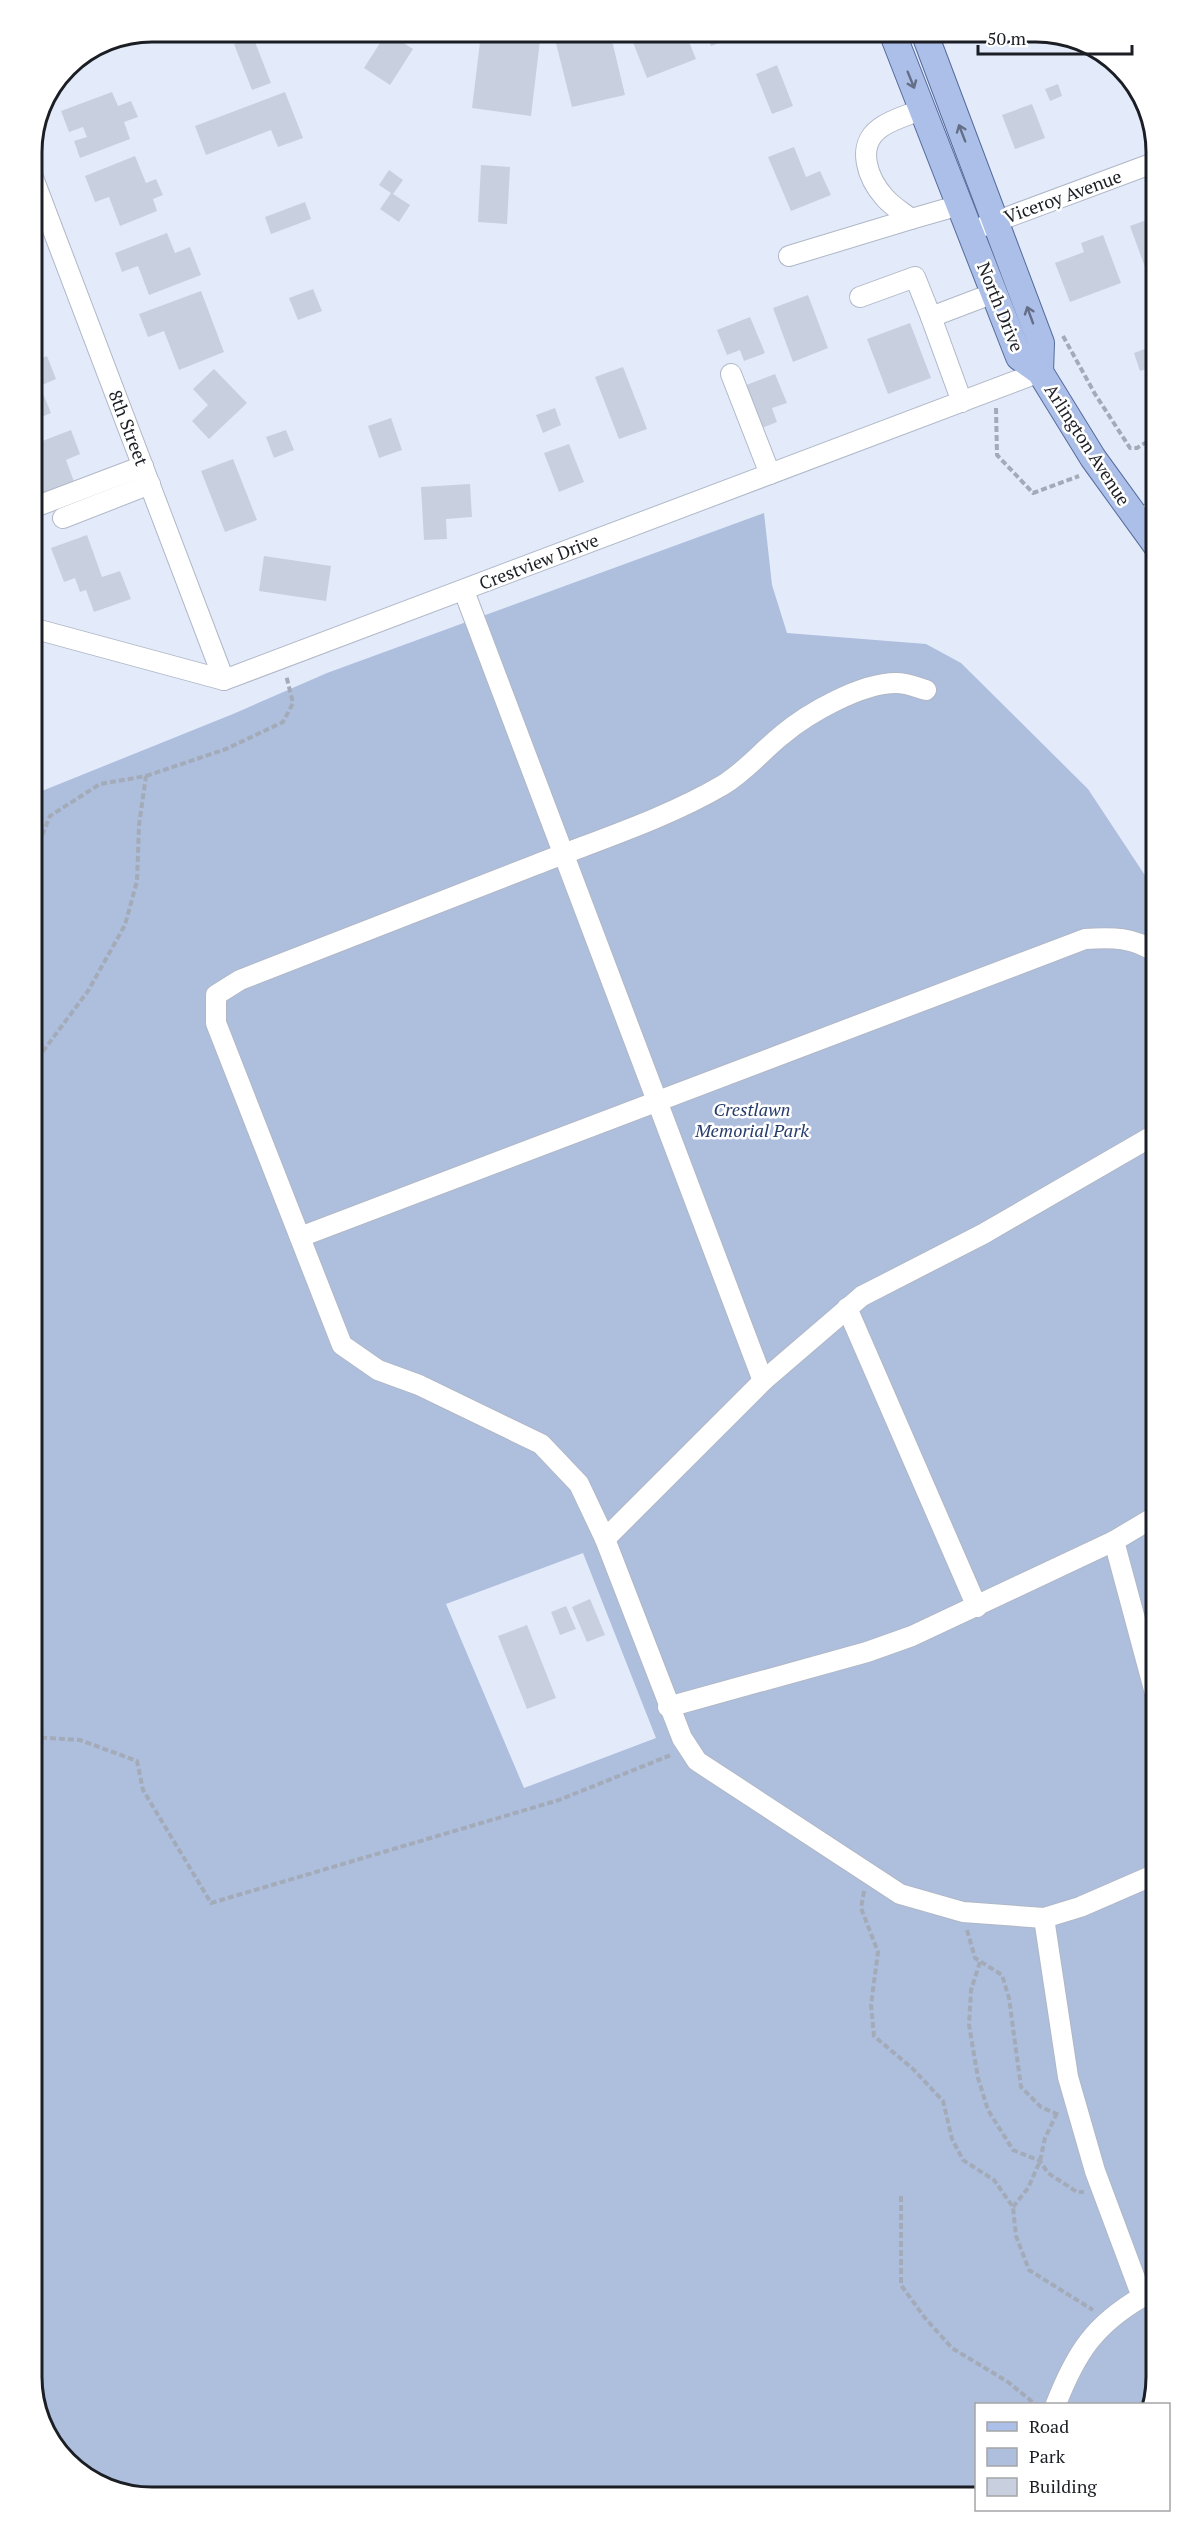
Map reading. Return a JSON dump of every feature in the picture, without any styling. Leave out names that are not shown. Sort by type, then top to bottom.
[{"type":"main road","name":"North Drive","points":[[896,42],[1019,357],[1040,372]]},
{"type":"main road","name":"North Drive","points":[[928,42],[1041,343],[1040,372]]},
{"type":"main road","name":"Arlington Avenue","points":[[1040,372],[1099,468],[1146,514]]},
{"type":"street","points":[[910,219],[885,199],[875,184],[868,170],[866,152],[871,138],[878,130],[923,109]]},
{"type":"street","name":"Viceroy Avenue","points":[[970,231],[1146,166]]},
{"type":"street","name":"8th Street","points":[[42,202],[224,680]]},
{"type":"street","points":[[789,256],[960,205]]},
{"type":"street","points":[[860,297],[915,277],[962,402]]},
{"type":"street","points":[[931,317],[994,293]]},
{"type":"street","name":"Crestview Drive","points":[[224,680],[1040,372]]},
{"type":"street","points":[[731,374],[770,474]]},
{"type":"street","points":[[42,505],[146,475]]},
{"type":"street","points":[[63,518],[146,475]]},
{"type":"street","points":[[464,591],[764,1380]]},
{"type":"street","points":[[42,631],[224,680]]},
{"type":"street","points":[[926,690],[908,684],[882,685],[831,704],[781,735],[753,763],[726,783],[696,800],[240,980],[216,996],[216,1023],[342,1345],[378,1370],[420,1385],[541,1444],[579,1484],[605,1539],[668,1707],[682,1738],[697,1761],[900,1894],[963,1912],[1044,1918],[1080,1907],[1146,1878]]},
{"type":"street","points":[[300,1237],[1085,939],[1114,936],[1146,946]]},
{"type":"street","points":[[605,1539],[764,1380],[862,1296],[983,1234],[1146,1140]]},
{"type":"street","points":[[847,1308],[976,1607]]},
{"type":"street","points":[[668,1707],[867,1652],[912,1636],[1114,1540],[1146,1522]]},
{"type":"street","points":[[1114,1540],[1146,1659]]},
{"type":"street","points":[[1044,1918],[1068,2077],[1079,2118],[1103,2193],[1146,2287]]},
{"type":"street","points":[[1056,2403],[1070,2371],[1090,2338],[1118,2311],[1146,2296]]},
{"type":"path","points":[[1058,327],[1095,394],[1130,448],[1137,448],[1146,442]]},
{"type":"path","points":[[995,389],[997,455],[1033,493],[1099,468]]},
{"type":"path","points":[[42,836],[50,816],[100,784],[146,776],[226,749],[283,722],[292,703],[282,659]]},
{"type":"path","points":[[42,1053],[88,991],[125,925],[137,881],[138,825],[146,776]]},
{"type":"path","points":[[42,1738],[80,1740],[137,1761],[143,1790],[211,1904],[559,1800],[688,1748]]},
{"type":"path","points":[[867,1873],[861,1908],[878,1952],[871,2005],[874,2036],[913,2069],[943,2101],[952,2139],[963,2160],[994,2180],[1013,2206],[1016,2236],[1029,2270],[1092,2309],[1105,2323]]},
{"type":"path","points":[[963,1912],[975,1958],[1002,1975],[1009,1998],[1021,2087],[1041,2107],[1056,2115],[1079,2118]]},
{"type":"path","points":[[980,1962],[971,1990],[969,2025],[978,2079],[988,2109],[1012,2150],[1040,2162],[1048,2173],[1077,2192],[1103,2193]]},
{"type":"path","points":[[1013,2206],[1028,2188],[1040,2162],[1044,2138],[1056,2115]]},
{"type":"path","points":[[901,2196],[901,2285],[925,2318],[952,2348],[1008,2382],[1034,2403]]},
{"type":"green space","name":"Crestlawn Memorial Park","points":[[764,513],[772,585],[787,633],[926,644],[961,663],[1088,789],[1146,877],[1145,2391],[1143,2403],[975,2403],[975,2487],[145,2487],[117,2481],[91,2468],[74,2455],[50,2419],[44,2398],[42,2377],[42,791],[233,714],[327,673]],"holes":[[[583,1553],[656,1738],[524,1788],[446,1604]]]},
{"type":"building","points":[[255,42],[271,83],[252,90],[234,44]]},
{"type":"building","points":[[381,42],[402,42],[413,49],[390,85],[364,68]]},
{"type":"building","points":[[480,42],[540,42],[531,116],[472,108]]},
{"type":"building","points":[[612,42],[625,95],[572,107],[556,43]]},
{"type":"building","points":[[633,42],[689,42],[696,59],[647,78]]},
{"type":"building","points":[[709,42],[722,42],[711,46]]},
{"type":"building","points":[[777,65],[793,106],[772,114],[756,74]]},
{"type":"building","points":[[1058,84],[1062,96],[1050,101],[1045,89]]},
{"type":"building","points":[[112,92],[118,106],[131,101],[138,117],[124,122],[130,139],[80,158],[74,141],[87,137],[83,127],[69,132],[61,111]]},
{"type":"building","points":[[285,92],[303,138],[278,147],[271,130],[206,155],[195,126]]},
{"type":"building","points":[[1032,104],[1045,138],[1015,149],[1002,115]]},
{"type":"building","points":[[794,147],[806,177],[820,171],[831,195],[791,211],[768,157]]},
{"type":"building","points":[[135,156],[146,183],[156,179],[163,195],[153,199],[157,211],[120,226],[109,197],[95,202],[85,176]]},
{"type":"building","points":[[481,165],[510,167],[507,224],[478,222]]},
{"type":"building","points":[[389,170],[403,180],[393,194],[410,205],[399,222],[380,209],[391,193],[379,185]]},
{"type":"building","points":[[305,202],[311,219],[271,234],[265,217]]},
{"type":"building","points":[[1146,220],[1146,270],[1130,226]]},
{"type":"building","points":[[167,233],[175,253],[190,247],[201,275],[149,295],[138,266],[122,272],[115,253]]},
{"type":"building","points":[[1103,235],[1121,283],[1070,302],[1055,263],[1084,252],[1081,243]]},
{"type":"building","points":[[313,289],[322,311],[298,320],[289,298]]},
{"type":"building","points":[[201,291],[224,352],[179,370],[164,331],[148,337],[139,314]]},
{"type":"building","points":[[808,295],[828,348],[793,362],[773,308]]},
{"type":"building","points":[[750,317],[765,353],[744,361],[740,350],[727,355],[717,330]]},
{"type":"building","points":[[910,323],[931,378],[888,394],[867,339]]},
{"type":"building","points":[[1146,349],[1146,369],[1140,371],[1134,353]]},
{"type":"building","points":[[47,356],[56,379],[42,385],[42,358]]},
{"type":"building","points":[[623,367],[647,429],[619,439],[595,377]]},
{"type":"building","points":[[214,369],[247,403],[209,439],[192,421],[208,405],[193,389]]},
{"type":"building","points":[[775,374],[787,403],[772,408],[777,422],[757,430],[741,387]]},
{"type":"building","points":[[42,391],[51,413],[42,417]]},
{"type":"building","points":[[555,408],[561,425],[543,433],[536,415]]},
{"type":"building","points":[[391,418],[402,450],[379,458],[368,426]]},
{"type":"building","points":[[71,430],[80,454],[66,460],[76,487],[42,500],[42,441]]},
{"type":"building","points":[[286,430],[294,450],[274,458],[266,437]]},
{"type":"building","points":[[569,444],[584,482],[559,492],[544,453]]},
{"type":"building","points":[[233,459],[257,520],[225,532],[201,471]]},
{"type":"building","points":[[470,484],[472,517],[446,519],[447,539],[424,540],[421,487]]},
{"type":"building","points":[[87,535],[102,577],[120,571],[131,599],[94,612],[86,590],[80,592],[75,578],[64,582],[51,548]]},
{"type":"building","points":[[264,556],[331,566],[326,601],[259,591]]},
{"type":"building","points":[[590,1599],[605,1635],[587,1642],[572,1607]]},
{"type":"building","points":[[566,1606],[576,1629],[560,1635],[551,1612]]},
{"type":"building","points":[[527,1625],[556,1698],[527,1709],[498,1636]]}]
